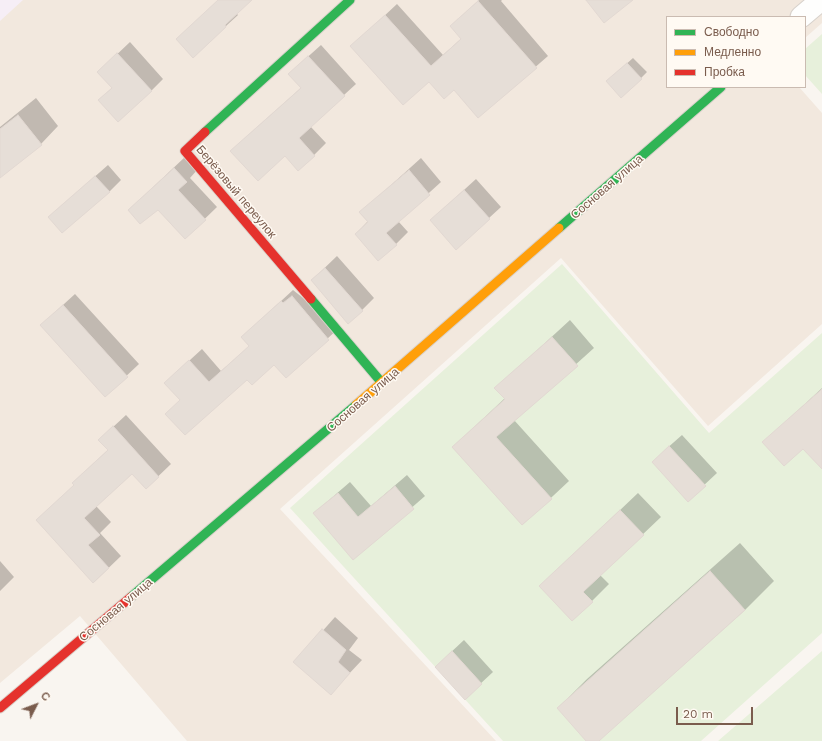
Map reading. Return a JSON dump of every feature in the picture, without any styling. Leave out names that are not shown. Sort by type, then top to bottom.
[{"type":"street","name":"Берёзовый переулок","points":[[350,0],[185,151],[382,383]]},
{"type":"street","points":[[802,16],[821,0]]},
{"type":"street","name":"Сосновая улица","points":[[0,708],[382,383],[720,88]]},
{"type":"shaded area","points":[[0,0],[822,0],[822,23],[806,37],[806,16],[666,16],[666,88],[800,88],[822,113],[822,324],[708,426],[561,258],[280,509],[496,741],[187,741],[80,616],[0,683]]},
{"type":"shaded area","points":[[0,0],[23,0],[0,21]]},
{"type":"green space","points":[[822,34],[822,94],[806,76],[806,48]]},
{"type":"green space","points":[[562,264],[709,433],[822,333],[822,633],[701,741],[503,741],[290,508]]},
{"type":"green space","points":[[822,651],[822,741],[718,741]]},
{"type":"building","points":[[218,0],[252,0],[193,58],[176,39]]},
{"type":"building","points":[[586,0],[633,0],[604,23]]},
{"type":"building","points":[[478,1],[537,68],[478,118],[454,90],[444,99],[429,82],[403,105],[350,46],[385,15],[431,66],[461,39],[450,26]]},
{"type":"building","points":[[117,53],[152,91],[118,122],[98,100],[112,88],[97,72]]},
{"type":"building","points":[[308,56],[345,96],[299,138],[315,156],[298,171],[285,156],[258,181],[230,151],[301,88],[288,74]]},
{"type":"building","points":[[627,63],[642,79],[621,98],[606,81]]},
{"type":"building","points":[[18,115],[42,145],[0,178],[0,129]]},
{"type":"building","points":[[174,168],[187,182],[178,190],[206,220],[185,239],[158,210],[140,224],[128,210]]},
{"type":"building","points":[[409,170],[430,195],[386,233],[397,245],[378,261],[355,234],[368,222],[359,212]]},
{"type":"building","points":[[95,176],[110,192],[62,233],[48,217]]},
{"type":"building","points":[[464,190],[490,219],[456,250],[430,220]]},
{"type":"building","points":[[325,268],[363,311],[348,324],[311,280]]},
{"type":"building","points":[[292,296],[329,340],[286,378],[274,365],[252,385],[247,380],[185,435],[165,414],[180,400],[164,383],[189,360],[209,382],[249,346],[241,337],[281,301],[283,303]]},
{"type":"building","points":[[63,305],[128,377],[105,397],[40,325]]},
{"type":"building","points":[[552,337],[578,366],[496,437],[552,499],[522,525],[452,447],[505,399],[494,388]]},
{"type":"building","points":[[822,389],[822,469],[803,449],[784,466],[762,442]]},
{"type":"building","points":[[113,426],[159,477],[146,489],[132,474],[84,518],[100,535],[88,545],[109,568],[93,583],[36,520],[74,485],[72,483],[108,450],[98,440]]},
{"type":"building","points":[[669,446],[706,486],[688,502],[652,462]]},
{"type":"building","points":[[395,486],[414,509],[353,560],[313,513],[338,493],[358,517]]},
{"type":"building","points":[[620,510],[644,535],[583,592],[593,602],[572,621],[539,586]]},
{"type":"building","points":[[710,571],[745,610],[599,741],[586,741],[557,708]]},
{"type":"building","points":[[322,629],[346,650],[338,662],[350,673],[331,695],[293,662]]},
{"type":"building","points":[[452,651],[482,684],[465,700],[435,667]]},
{"type":"traffic: fast","points":[[205,132],[350,0]]},
{"type":"traffic: fast","points":[[559,228],[720,88]]},
{"type":"traffic: fast","points":[[311,299],[382,383]]},
{"type":"traffic: fast","points":[[131,597],[356,405]]},
{"type":"traffic: slow","points":[[356,405],[559,228]]},
{"type":"traffic: jam","points":[[205,132],[185,151],[311,299]]},
{"type":"traffic: jam","points":[[0,708],[131,597]]}]
